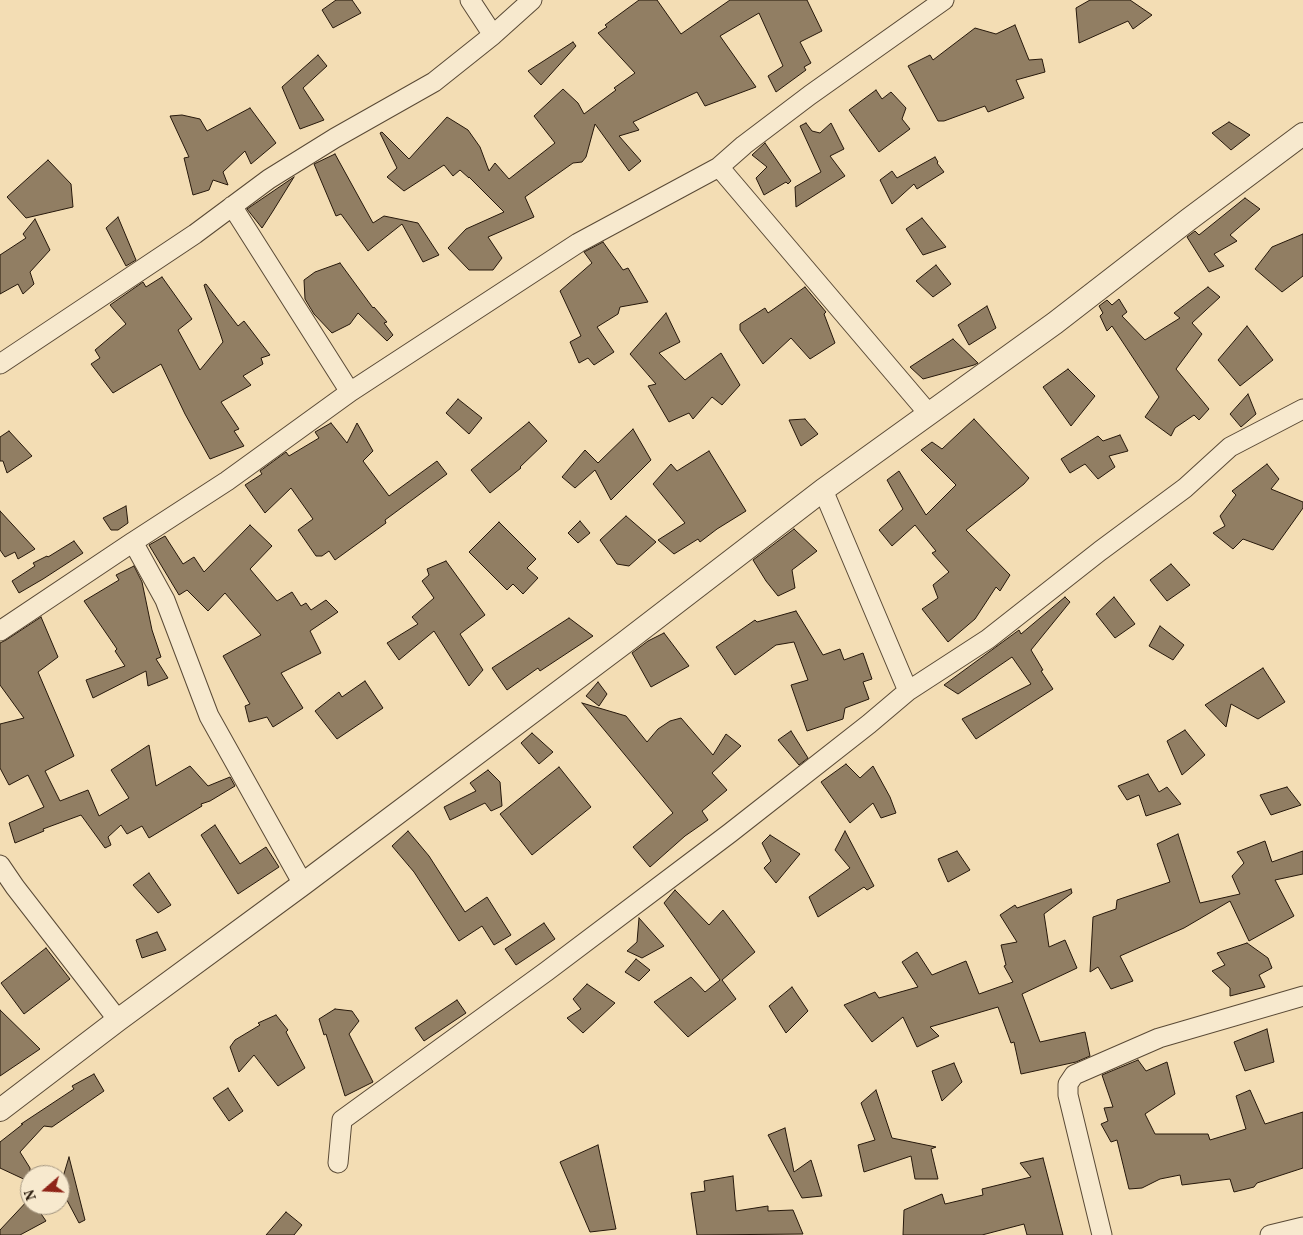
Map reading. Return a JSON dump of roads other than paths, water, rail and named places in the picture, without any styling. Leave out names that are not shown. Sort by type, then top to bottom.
[{"type":"street","points":[[470,0],[493,35]]},
{"type":"street","points":[[0,364],[114,289],[269,179],[318,148],[434,82],[493,35],[532,0]]},
{"type":"street","points":[[0,630],[227,481],[350,392],[578,243],[719,167],[744,145],[810,95],[944,0]]},
{"type":"street","points":[[0,1110],[624,643],[823,490],[1055,323],[1303,134]]},
{"type":"street","points":[[719,167],[929,414]]},
{"type":"street","points":[[232,206],[350,392]]},
{"type":"street","points":[[338,1163],[342,1120],[547,971],[723,839],[908,691],[988,639],[1100,551],[1185,488],[1230,447],[1303,409]]},
{"type":"street","points":[[823,490],[908,691]]},
{"type":"street","points":[[133,542],[165,600],[209,716],[303,884]]},
{"type":"street","points":[[0,865],[118,1020]]},
{"type":"street","points":[[1102,1235],[1068,1096],[1068,1084],[1074,1075],[1159,1038],[1303,996]]},
{"type":"street","points":[[1270,1235],[1303,1227]]}]
